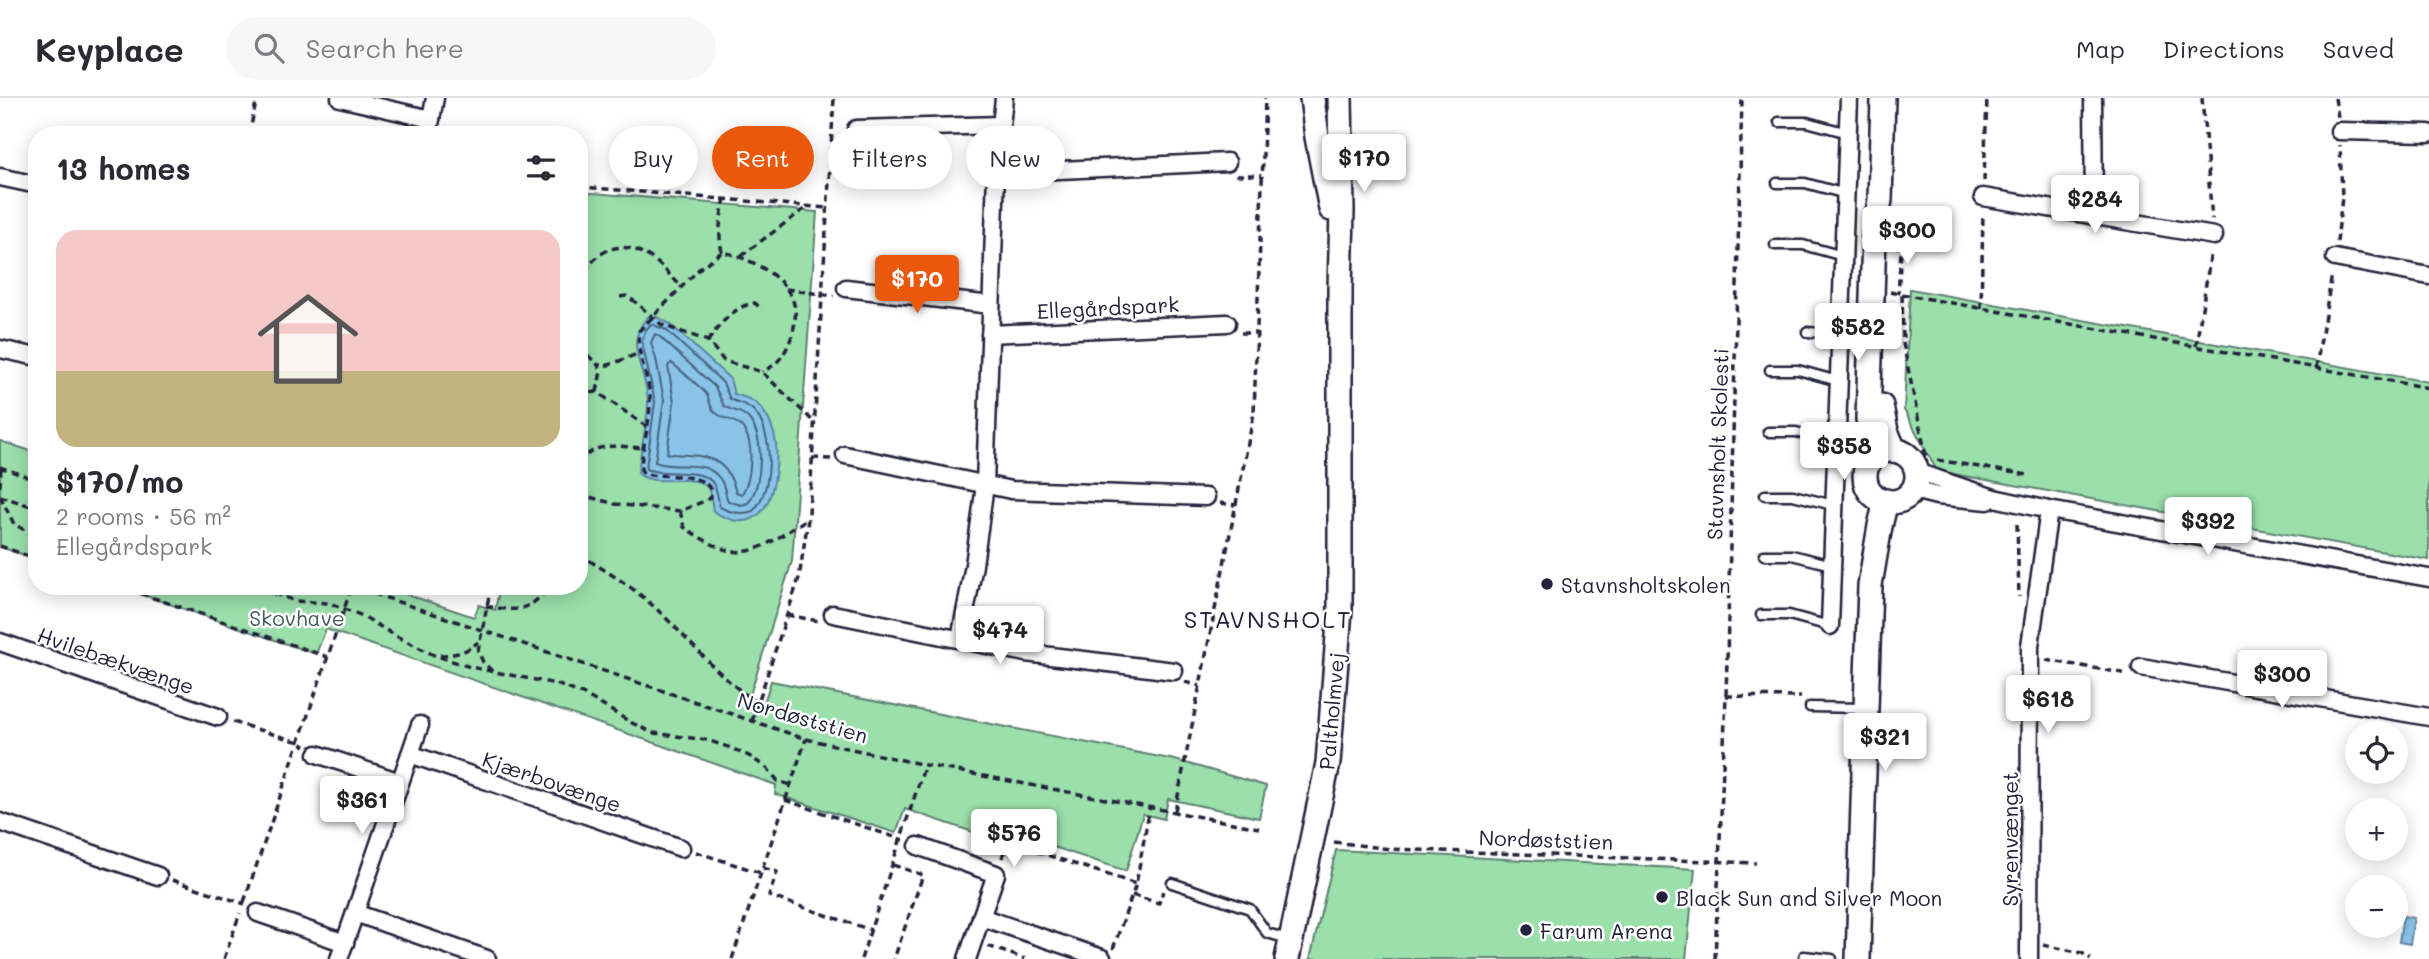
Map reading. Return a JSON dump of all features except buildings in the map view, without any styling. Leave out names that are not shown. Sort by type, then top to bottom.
[{"type":"street","points":[[340,98],[426,126]]},
{"type":"street","points":[[429,126],[435,98]]},
{"type":"street","points":[[952,126],[1001,125],[1004,98]]},
{"type":"street","name":"Paltholmvej","points":[[1312,98],[1331,206],[1340,290]]},
{"type":"street","name":"Paltholmvej","points":[[1289,949],[1328,763],[1340,610],[1340,98]]},
{"type":"street","points":[[1830,626],[1849,98]]},
{"type":"street","points":[[1883,98],[1880,200],[1874,236],[1876,335],[1886,452]]},
{"type":"street","points":[[2093,98],[2094,216]]},
{"type":"street","points":[[2339,131],[2429,133]]},
{"type":"street","points":[[1065,170],[1227,162]]},
{"type":"street","points":[[0,177],[28,183]]},
{"type":"street","points":[[960,639],[985,485],[995,189]]},
{"type":"street","points":[[1983,198],[2214,236]]},
{"type":"street","points":[[1876,335],[1894,293],[1880,200]]},
{"type":"street","points":[[2335,258],[2429,276]]},
{"type":"street","points":[[846,288],[991,305]]},
{"type":"street","name":"Ellegårdspark","points":[[990,334],[1227,323]]},
{"type":"street","points":[[1840,334],[1876,335]]},
{"type":"street","points":[[0,349],[28,355]]},
{"type":"street","points":[[1886,452],[1909,458],[1915,481],[1903,499],[1879,496],[1865,477],[1866,470],[1886,452]]},
{"type":"street","points":[[839,458],[1011,490],[1206,497]]},
{"type":"street","points":[[1915,481],[1960,485],[1994,498],[2049,510],[2429,578]]},
{"type":"street","points":[[1858,959],[1870,585],[1864,545],[1879,496]]},
{"type":"street","name":"Syrenvænget","points":[[2029,951],[2030,646],[2049,510]]},
{"type":"street","points":[[833,614],[1026,653],[1174,671]]},
{"type":"street","name":"Hvilebækvænge","points":[[0,642],[218,717]]},
{"type":"street","points":[[2141,667],[2429,717]]},
{"type":"street","points":[[339,959],[420,725]]},
{"type":"street","points":[[317,754],[400,782]]},
{"type":"street","name":"Kjærbovænge","points":[[410,754],[681,848]]},
{"type":"street","points":[[0,822],[158,876]]},
{"type":"street","points":[[918,846],[996,874],[967,959]]},
{"type":"street","points":[[258,913],[345,943]]},
{"type":"street","points":[[355,914],[487,959]]},
{"type":"street","points":[[981,916],[1107,956]]},
{"type":"lane","points":[[1779,122],[1807,122],[1847,133]]},
{"type":"lane","points":[[1777,183],[1805,183],[1846,194]]},
{"type":"lane","points":[[1774,245],[1803,245],[1843,256]]},
{"type":"lane","points":[[1807,332],[1840,334]]},
{"type":"lane","points":[[1770,370],[1798,370],[1838,381]]},
{"type":"lane","points":[[1768,432],[1796,432],[1837,443]]},
{"type":"lane","points":[[1765,495],[1793,495],[1833,505]]},
{"type":"lane","points":[[1764,555],[1792,555],[1832,565]]},
{"type":"lane","points":[[1761,615],[1789,615],[1830,626]]},
{"type":"lane","points":[[1810,707],[1866,708]]},
{"type":"lane","points":[[1172,883],[1250,909],[1267,933],[1289,949]]},
{"type":"lane","points":[[1804,956],[1832,959]]},
{"type":"path","points":[[251,126],[257,98]]},
{"type":"path","points":[[752,721],[799,578],[808,519],[834,98]]},
{"type":"path","points":[[1175,811],[1254,413],[1265,98]]},
{"type":"path","name":"Stavnsholt Skolesti","points":[[1715,959],[1726,695],[1742,98]]},
{"type":"path","points":[[2316,368],[2335,258],[2342,197],[2335,98]]},
{"type":"path","points":[[588,187],[827,208]]},
{"type":"path","points":[[722,252],[719,238],[720,220],[725,199]]},
{"type":"path","points":[[741,256],[809,206]]},
{"type":"path","points":[[588,268],[595,257],[615,247],[635,249],[653,259],[681,286]]},
{"type":"path","points":[[588,497],[615,504],[680,511],[712,496],[708,483],[700,479],[643,473],[641,469],[650,400],[637,345],[639,331],[681,286],[722,252],[741,256],[776,279],[794,302],[792,331],[786,348],[777,363],[762,372]]},
{"type":"path","points":[[786,289],[822,295]]},
{"type":"path","points":[[2028,475],[1926,458],[1894,293],[2429,387]]},
{"type":"path","points":[[620,297],[626,296],[634,301],[662,325],[708,341],[724,361],[762,372],[814,422]]},
{"type":"path","points":[[708,341],[718,327],[748,303],[755,303],[762,310]]},
{"type":"path","points":[[598,365],[609,365],[640,353]]},
{"type":"path","points":[[588,356],[601,371],[597,392]]},
{"type":"path","points":[[588,393],[597,392],[647,427]]},
{"type":"path","points":[[588,454],[603,445],[642,448]]},
{"type":"path","points":[[812,458],[839,458]]},
{"type":"path","points":[[0,487],[0,467],[28,477]]},
{"type":"path","points":[[0,496],[28,505]]},
{"type":"path","points":[[0,496],[14,524],[28,532]]},
{"type":"path","points":[[680,511],[684,527],[704,541],[729,552],[757,551],[808,519]]},
{"type":"path","points":[[2017,524],[2018,570]]},
{"type":"path","points":[[0,547],[28,556]]},
{"type":"path","points":[[588,560],[639,593],[722,676],[758,703]]},
{"type":"path","points":[[145,595],[328,657]]},
{"type":"path","points":[[278,595],[296,601],[329,603],[363,616],[394,635],[435,654],[494,673],[556,684],[585,695],[653,733],[707,740],[731,748],[767,768],[778,781],[791,785]]},
{"type":"path","points":[[224,959],[349,595]]},
{"type":"path","name":"Nordøststien","points":[[378,595],[806,739],[925,765],[1259,828]]},
{"type":"path","points":[[489,595],[478,651],[483,662],[494,673]]},
{"type":"path","points":[[486,606],[525,609],[542,595]]},
{"type":"path","points":[[787,615],[822,621],[833,614]]},
{"type":"path","points":[[435,654],[459,653],[470,649],[479,641]]},
{"type":"path","points":[[2031,657],[2130,675],[2141,667]]},
{"type":"path","points":[[218,717],[299,742]]},
{"type":"path","points":[[732,959],[806,739]]},
{"type":"path","points":[[861,959],[925,765]]},
{"type":"path","points":[[786,800],[902,839]]},
{"type":"path","points":[[1107,956],[1136,884],[1150,806]]},
{"type":"path","points":[[996,874],[1007,842],[1136,884]]},
{"type":"path","name":"Nordøststien","points":[[1334,842],[1390,849],[1756,863]]},
{"type":"path","points":[[681,848],[762,871],[777,872],[769,896],[871,930]]},
{"type":"path","points":[[893,865],[923,875],[894,959]]},
{"type":"path","points":[[158,876],[244,903]]},
{"type":"path","points":[[1132,895],[1159,903],[1166,882],[1172,883]]},
{"type":"path","points":[[973,941],[1026,959]]},
{"type":"path","points":[[2029,951],[2082,953],[2091,959]]},
{"type":"green space","name":"Skovhave","points":[[588,193],[817,212],[792,561],[749,698],[764,703],[771,681],[1175,760],[1266,786],[1259,818],[1168,799],[1164,819],[1143,814],[1126,871],[993,827],[985,836],[905,809],[896,833],[775,794],[776,785],[326,629],[316,654],[143,595],[409,595],[474,617],[479,605],[495,610],[498,595],[588,595]]},
{"type":"green space","points":[[1910,289],[2429,382],[2429,560],[1937,471],[1904,410]]},
{"type":"green space","points":[[0,441],[28,450],[28,556],[0,547]]},
{"type":"green space","points":[[1336,850],[1695,869],[1686,959],[1310,959]]},
{"type":"water","points":[[648,317],[657,317],[670,324],[730,379],[734,394],[756,403],[768,418],[776,444],[775,478],[768,502],[753,518],[735,521],[713,511],[709,490],[702,483],[654,480],[638,473],[648,403],[636,348],[640,327]]},
{"type":"water","points":[[2408,917],[2414,918],[2410,944],[2399,942],[2400,938],[2408,938]]},
{"type":"place","name":"Stavnsholtskolen","points":[[1547,584]]},
{"type":"place","name":"Black Sun and Silver Moon","points":[[1662,897]]},
{"type":"place","name":"Farum Arena","points":[[1526,930]]},
{"type":"district","name":"STAVNSHOLT","points":[[1268,618]]}]
